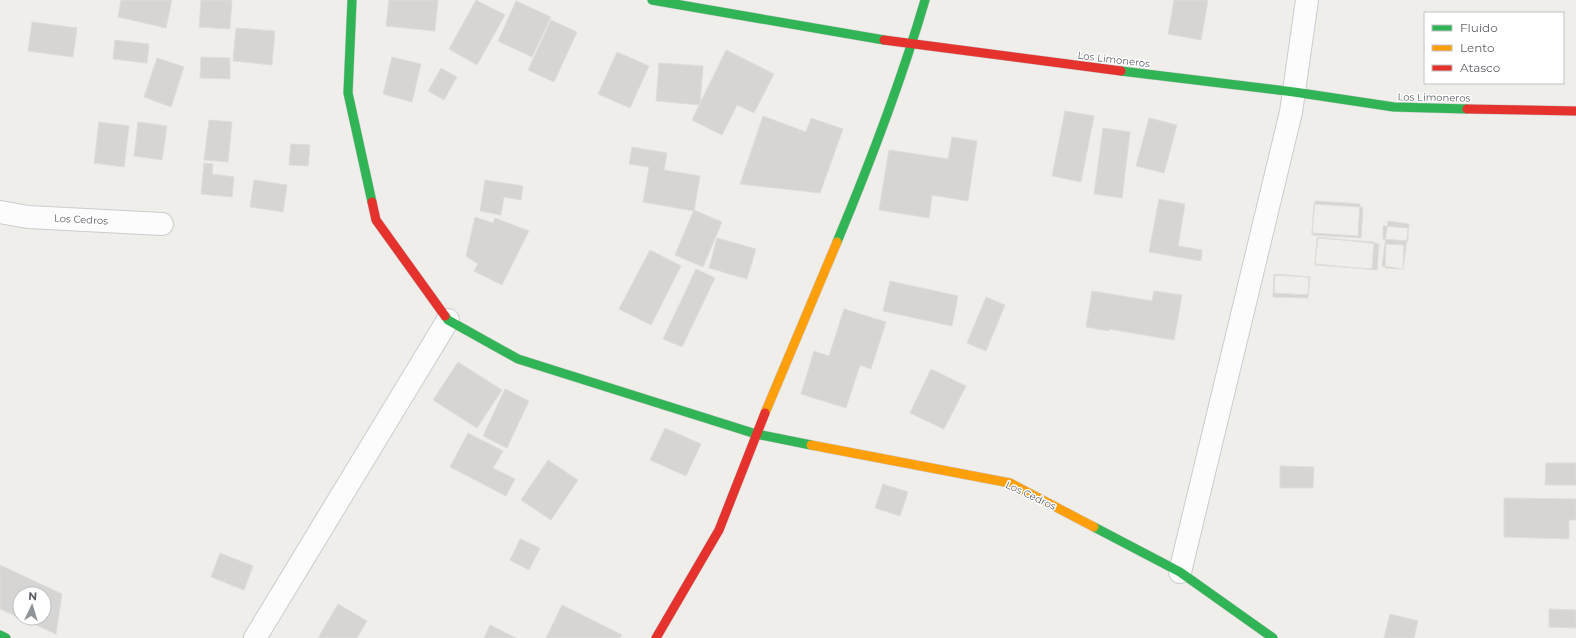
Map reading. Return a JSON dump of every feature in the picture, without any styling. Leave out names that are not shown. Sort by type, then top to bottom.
[{"type":"street","points":[[255,638],[448,320],[376,220],[348,93],[352,0]]},
{"type":"street","name":"Los Limoneros","points":[[652,0],[912,45],[1294,92],[1394,107],[1576,111]]},
{"type":"street","points":[[656,638],[719,530],[756,434],[860,187],[912,45],[925,0]]},
{"type":"street","points":[[1180,572],[1289,120],[1307,0]]},
{"type":"street","name":"Los Cedros","points":[[0,212],[28,216],[162,224]]},
{"type":"street","name":"Los Cedros","points":[[448,320],[518,359],[756,434],[1010,483],[1180,572],[1274,638]]},
{"type":"street","points":[[0,635],[6,638]]},
{"type":"building","points":[[121,0],[172,0],[166,28],[118,17]]},
{"type":"building","points":[[201,0],[232,0],[230,29],[199,27]]},
{"type":"building","points":[[389,0],[438,0],[435,31],[386,26]]},
{"type":"building","points":[[476,0],[505,15],[477,65],[449,49]]},
{"type":"building","points":[[1174,0],[1208,0],[1201,40],[1168,34]]},
{"type":"building","points":[[516,1],[551,17],[532,57],[498,41]]},
{"type":"building","points":[[551,20],[577,32],[554,82],[528,70]]},
{"type":"building","points":[[32,22],[77,28],[73,57],[28,51]]},
{"type":"building","points":[[236,28],[275,31],[272,65],[233,61]]},
{"type":"building","points":[[115,40],[149,44],[147,63],[113,59]]},
{"type":"building","points":[[726,50],[774,74],[754,113],[737,105],[722,135],[692,120]]},
{"type":"building","points":[[617,52],[649,66],[630,108],[598,94]]},
{"type":"building","points":[[201,57],[230,58],[230,79],[200,78]]},
{"type":"building","points":[[392,57],[421,64],[412,102],[383,94]]},
{"type":"building","points":[[157,58],[184,67],[171,107],[144,97]]},
{"type":"building","points":[[659,63],[703,66],[700,105],[656,101]]},
{"type":"building","points":[[441,68],[457,77],[444,100],[428,91]]},
{"type":"building","points":[[1065,111],[1094,116],[1081,182],[1052,176]]},
{"type":"building","points":[[763,116],[806,132],[811,118],[843,129],[820,193],[740,184]]},
{"type":"building","points":[[1149,118],[1177,125],[1164,173],[1136,166]]},
{"type":"building","points":[[209,120],[232,122],[228,162],[204,160]]},
{"type":"building","points":[[99,122],[129,126],[124,167],[94,163]]},
{"type":"building","points":[[138,122],[167,126],[162,160],[134,156]]},
{"type":"building","points":[[1103,128],[1130,132],[1122,198],[1094,194]]},
{"type":"building","points":[[952,137],[977,141],[968,201],[932,195],[929,218],[879,210],[889,150],[948,159]]},
{"type":"building","points":[[291,144],[310,145],[308,166],[289,165]]},
{"type":"building","points":[[632,147],[667,153],[664,170],[700,176],[694,211],[643,202],[649,167],[629,164]]},
{"type":"building","points":[[204,163],[213,164],[212,174],[234,177],[232,197],[201,194]]},
{"type":"building","points":[[254,180],[287,185],[283,212],[250,207]]},
{"type":"building","points":[[485,180],[523,186],[521,200],[504,197],[501,215],[480,211]]},
{"type":"building","points":[[1159,199],[1185,204],[1178,246],[1202,250],[1201,261],[1149,252]]},
{"type":"building","points":[[1315,201],[1360,204],[1358,236],[1312,233]]},
{"type":"building","points":[[1314,204],[1363,207],[1361,238],[1312,235]]},
{"type":"building","points":[[694,210],[722,222],[703,267],[675,255]]},
{"type":"building","points":[[475,217],[493,223],[495,218],[529,231],[502,285],[474,271],[478,264],[466,256]]},
{"type":"building","points":[[1388,221],[1409,224],[1403,269],[1382,266]]},
{"type":"building","points":[[1383,226],[1408,228],[1408,241],[1383,239]]},
{"type":"building","points":[[1318,237],[1379,244],[1377,270],[1315,264]]},
{"type":"building","points":[[717,238],[756,249],[747,279],[709,268]]},
{"type":"building","points":[[1317,238],[1374,242],[1372,269],[1315,265]]},
{"type":"building","points":[[1386,244],[1404,245],[1403,269],[1385,268]]},
{"type":"building","points":[[650,250],[681,266],[651,325],[619,309]]},
{"type":"building","points":[[696,269],[715,278],[682,347],[663,339]]},
{"type":"building","points":[[1275,274],[1310,277],[1308,295],[1274,293]]},
{"type":"building","points":[[1274,275],[1309,277],[1308,298],[1273,297]]},
{"type":"building","points":[[890,281],[958,296],[952,326],[883,311]]},
{"type":"building","points":[[1092,291],[1152,301],[1154,291],[1182,295],[1174,340],[1109,329],[1109,331],[1086,327]]},
{"type":"building","points":[[986,297],[1005,305],[986,351],[967,343]]},
{"type":"building","points":[[844,309],[886,322],[871,369],[860,365],[846,408],[801,394],[814,351],[829,356]]},
{"type":"building","points":[[458,362],[502,390],[477,428],[433,400]]},
{"type":"building","points":[[931,369],[966,386],[944,429],[910,413]]},
{"type":"building","points":[[505,389],[529,401],[507,448],[483,436]]},
{"type":"building","points":[[665,428],[701,444],[686,476],[650,460]]},
{"type":"building","points":[[468,433],[503,451],[493,468],[515,479],[506,496],[450,467]]},
{"type":"building","points":[[548,460],[578,480],[551,520],[521,500]]},
{"type":"building","points":[[1546,463],[1576,463],[1576,485],[1545,485]]},
{"type":"building","points":[[1280,466],[1314,467],[1313,488],[1280,488]]},
{"type":"building","points":[[883,484],[908,492],[900,516],[875,508]]},
{"type":"building","points":[[1504,498],[1576,499],[1576,520],[1569,520],[1569,539],[1504,537]]},
{"type":"building","points":[[520,539],[540,548],[529,570],[510,560]]},
{"type":"building","points":[[220,553],[253,566],[244,590],[211,577]]},
{"type":"building","points":[[0,565],[45,586],[12,586],[12,614],[0,609]]},
{"type":"building","points":[[52,589],[62,594],[56,634],[38,626],[52,626]]},
{"type":"building","points":[[338,604],[367,621],[357,638],[318,638]]},
{"type":"building","points":[[562,605],[622,635],[620,638],[546,638]]},
{"type":"building","points":[[1549,609],[1576,610],[1576,628],[1549,627]]},
{"type":"building","points":[[1390,614],[1418,621],[1414,638],[1384,638]]},
{"type":"building","points":[[490,625],[516,638],[484,638]]},
{"type":"traffic: fast","points":[[352,0],[348,93],[372,202]]},
{"type":"traffic: fast","points":[[652,0],[884,40]]},
{"type":"traffic: fast","points":[[837,242],[884,122],[906,61],[925,0]]},
{"type":"traffic: fast","points":[[1121,71],[1294,92],[1394,107],[1467,109]]},
{"type":"traffic: fast","points":[[445,316],[448,320],[518,359],[756,434],[811,445]]},
{"type":"traffic: fast","points":[[1094,527],[1180,572],[1273,638]]},
{"type":"traffic: fast","points":[[0,635],[6,638]]},
{"type":"traffic: slow","points":[[765,413],[837,242]]},
{"type":"traffic: slow","points":[[811,445],[1010,483],[1094,527]]},
{"type":"traffic: jam","points":[[884,40],[1121,71]]},
{"type":"traffic: jam","points":[[1467,109],[1576,111]]},
{"type":"traffic: jam","points":[[372,202],[376,220],[445,316]]},
{"type":"traffic: jam","points":[[656,638],[719,530],[765,413]]}]
